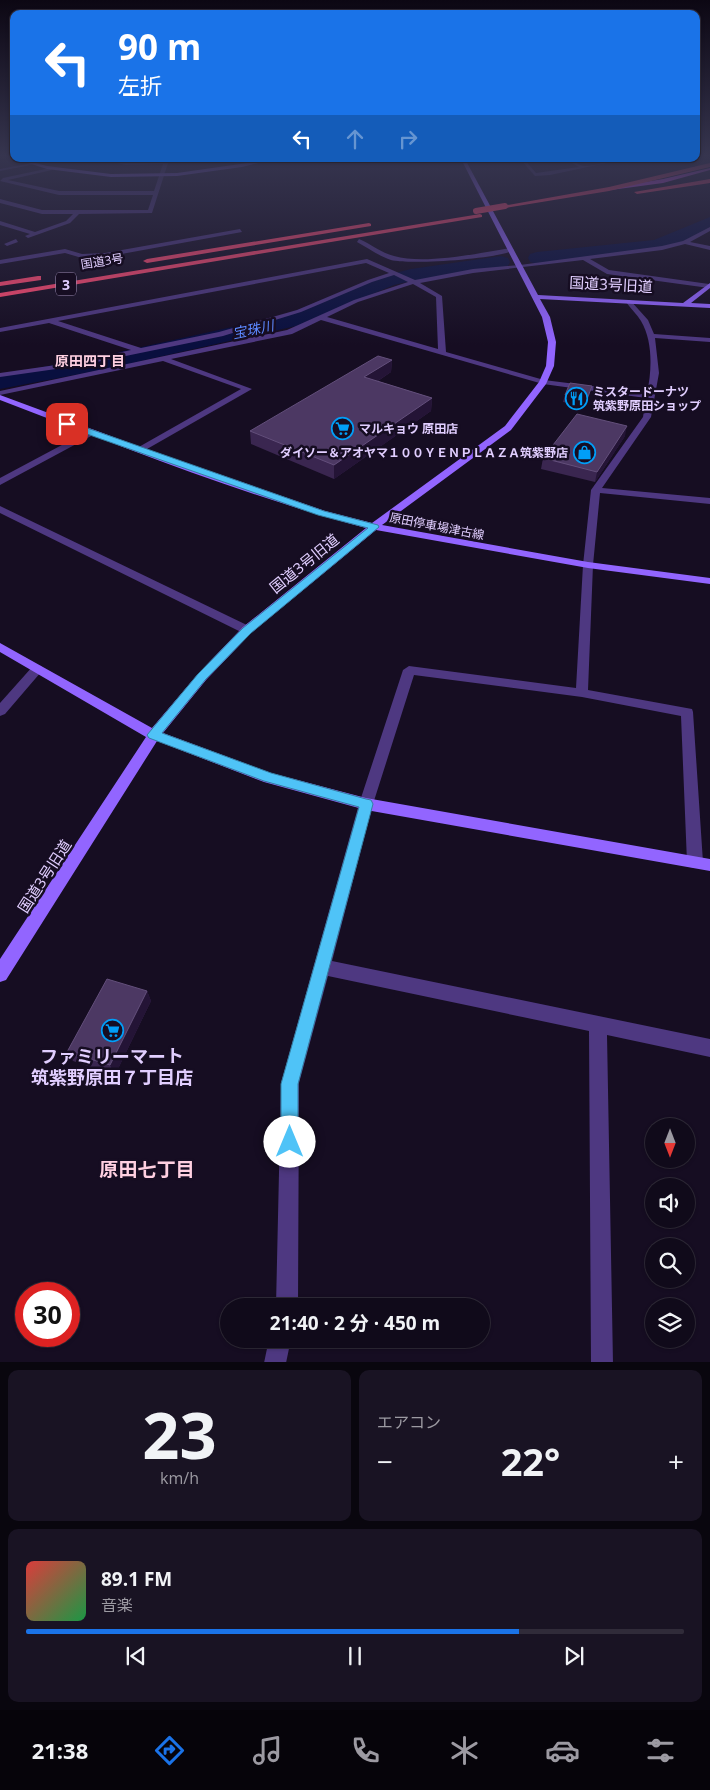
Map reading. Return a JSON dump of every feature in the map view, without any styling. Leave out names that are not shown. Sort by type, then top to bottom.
[{"type":"highway","name":"国道3号","points":[[0,288],[441,218]]},
{"type":"highway","name":"国道3号","points":[[0,295],[133,275],[467,218]]},
{"type":"highway","points":[[382,223],[426,219]]},
{"type":"highway","points":[[0,300],[113,281],[133,275],[359,241],[452,223],[463,219]]},
{"type":"highway","points":[[138,262],[314,232],[374,224]]},
{"type":"highway","points":[[0,284],[45,277]]},
{"type":"street","points":[[0,223],[31,234],[68,222],[72,218]]},
{"type":"street","points":[[493,218],[536,297]]},
{"type":"street","points":[[0,395],[289,332],[356,301],[414,282],[473,271],[520,267],[662,248],[685,242],[710,229]]},
{"type":"street","points":[[0,262],[65,251],[82,256],[105,256],[240,231]]},
{"type":"street","points":[[7,244],[16,241]]},
{"type":"street","points":[[359,241],[397,260],[416,260],[510,250]]},
{"type":"street","points":[[685,242],[710,248]]},
{"type":"street","points":[[583,258],[607,272],[710,286]]},
{"type":"street","points":[[0,330],[367,261],[440,296],[442,352]]},
{"type":"street","points":[[0,375],[77,364],[220,334],[299,311],[370,282],[395,274]]},
{"type":"street","points":[[685,304],[710,286]]},
{"type":"street","name":"国道3号旧道","points":[[0,974],[154,735],[202,677],[247,630],[374,527],[508,428],[543,382],[550,366],[552,342],[546,317],[536,297],[710,306]]},
{"type":"street","points":[[582,693],[588,565],[596,490],[647,417],[655,373],[651,336],[644,320],[628,301]]},
{"type":"street","points":[[318,317],[543,382],[652,396]]},
{"type":"street","points":[[47,320],[248,389],[140,450]]},
{"type":"street","points":[[651,336],[710,340]]},
{"type":"street","name":"原田停車場津古線","points":[[0,395],[90,433],[321,513],[374,527],[588,565],[710,581]]},
{"type":"street","points":[[0,482],[90,433]]},
{"type":"street","points":[[596,490],[710,502]]},
{"type":"street","points":[[0,509],[247,630]]},
{"type":"street","points":[[0,647],[154,735],[269,778],[366,804],[710,864]]},
{"type":"street","points":[[0,711],[37,669]]},
{"type":"street","points":[[287,1298],[290,1084],[366,804],[410,670],[582,693],[687,712],[695,862]]},
{"type":"street","points":[[322,967],[710,1048]]},
{"type":"street","points":[[598,1025],[602,1362]]},
{"type":"street","points":[[275,1362],[278,1348]]},
{"type":"building","name":"マルキョウ 原田店","points":[[378,356],[392,360],[364,377],[432,398],[334,465],[250,431]]},
{"type":"building","points":[[570,383],[592,386],[587,399],[565,395]]},
{"type":"building","name":"ダイソー＆アオヤマ１００ＹＥＮＰＬＡＺＡ筑紫野店","points":[[577,414],[627,426],[597,472],[543,458]]},
{"type":"building","name":"ファミリーマート 筑紫野原田７丁目店","points":[[107,979],[147,991],[110,1065],[67,1052]]},
{"type":"waterway","name":"宝珠川","points":[[537,258],[654,245],[670,241],[710,222]]},
{"type":"waterway","name":"宝珠川","points":[[0,382],[101,363],[288,321],[387,281],[411,275],[501,262]]},
{"type":"place","name":"ミスタードーナツ 筑紫野原田ショップ","points":[[577,398]]},
{"type":"place","name":"マルキョウ 原田店","points":[[343,428]]},
{"type":"place","name":"ダイソー＆アオヤマ１００ＹＥＮＰＬＡＺＡ筑紫野店","points":[[584,452]]},
{"type":"place","name":"ファミリーマート 筑紫野原田７丁目店","points":[[112,1031]]},
{"type":"district","name":"原田四丁目","points":[[90,360]]},
{"type":"district","name":"原田七丁目","points":[[147,1169]]},
{"type":"route","points":[[67,424],[321,513],[374,527],[247,630],[202,677],[154,735],[269,778],[366,804],[290,1084],[290,1142]]}]
